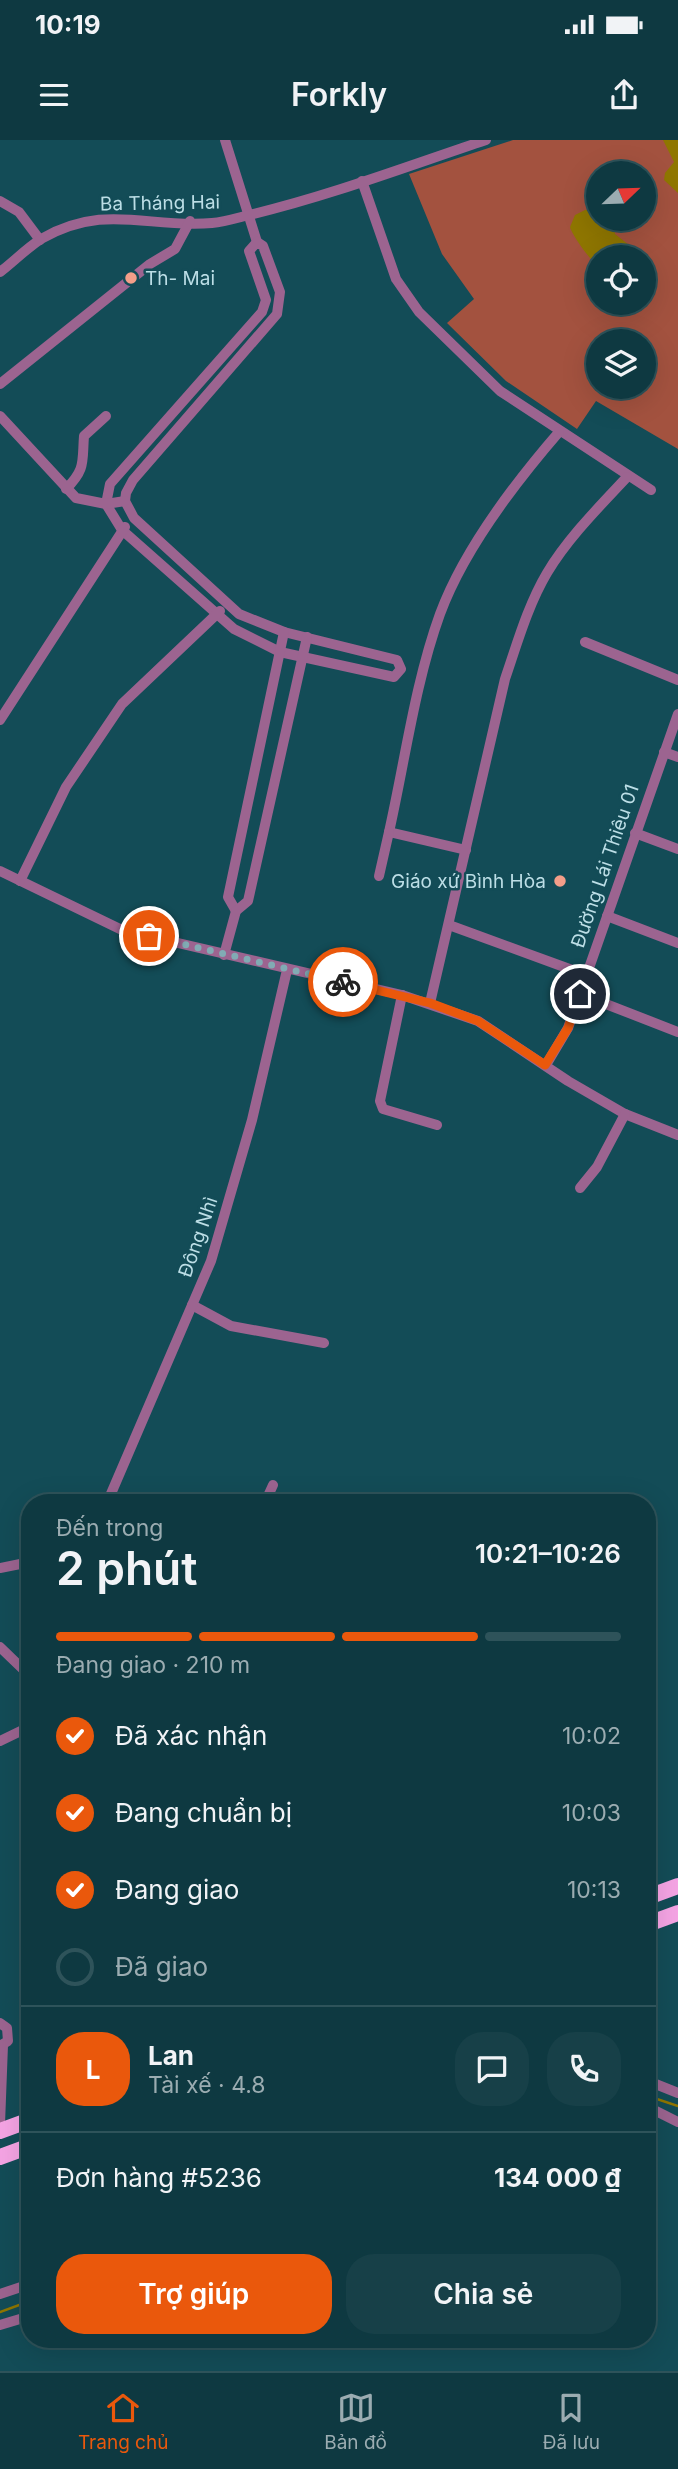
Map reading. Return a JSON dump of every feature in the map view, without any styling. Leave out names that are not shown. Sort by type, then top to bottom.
[{"type":"highway","points":[[656,1894],[678,1886]]},
{"type":"highway","points":[[656,1921],[678,1913]]},
{"type":"highway","points":[[21,2123],[0,2131],[4,2156],[21,2149]]},
{"type":"street","points":[[225,140],[251,215],[257,242],[264,246],[280,292],[277,314],[256,342],[133,480],[125,501],[134,518],[226,603],[258,624],[397,660],[401,669]]},
{"type":"street","name":"Ba Tháng Hai","points":[[0,272],[40,240],[86,221],[127,217],[161,222],[211,223],[251,215],[486,140]]},
{"type":"street","points":[[362,181],[396,279],[419,312],[500,391],[651,491]]},
{"type":"street","points":[[0,201],[19,212],[40,240]]},
{"type":"street","points":[[0,384],[150,264],[175,249],[190,222]]},
{"type":"street","points":[[257,242],[249,251],[266,300],[262,312],[110,484],[106,504],[122,530],[216,616],[245,635],[280,652],[302,657],[394,677],[401,669]]},
{"type":"street","points":[[0,416],[76,498],[106,504],[125,501]]},
{"type":"street","points":[[66,489],[80,475],[84,461],[84,436],[106,416]]},
{"type":"street","points":[[379,876],[440,614],[471,554],[510,489],[559,432]]},
{"type":"street","points":[[430,1003],[505,679],[522,630],[547,573],[590,516],[627,477]]},
{"type":"street","points":[[0,720],[122,530],[134,518]]},
{"type":"street","points":[[20,881],[66,787],[121,704],[216,616],[226,603]]},
{"type":"street","points":[[236,911],[228,897],[284,632]]},
{"type":"street","points":[[224,955],[236,911],[248,901],[307,636]]},
{"type":"street","points":[[584,642],[678,680]]},
{"type":"street","points":[[401,669],[424,674]]},
{"type":"street","name":"Đường Lái Thiêu 01","points":[[545,1065],[568,1028],[678,714]]},
{"type":"street","points":[[263,730],[285,735]]},
{"type":"street","points":[[664,752],[678,757]]},
{"type":"street","points":[[244,819],[266,824]]},
{"type":"street","points":[[389,832],[466,850]]},
{"type":"street","points":[[635,833],[678,849]]},
{"type":"street","points":[[0,871],[122,930],[402,995],[478,1021],[625,1114],[678,1135]]},
{"type":"street","points":[[607,916],[678,943]]},
{"type":"street","points":[[449,925],[586,975]]},
{"type":"street","name":"Đông Nhì","points":[[111,1494],[211,1261],[252,1120],[287,970]]},
{"type":"street","points":[[580,994],[678,1032]]},
{"type":"street","points":[[402,995],[380,1101],[383,1109],[437,1125]]},
{"type":"street","points":[[580,1188],[597,1167],[625,1114]]},
{"type":"street","points":[[192,1306],[213,1319],[243,1329],[287,1334],[324,1343]]},
{"type":"street","points":[[269,1494],[272,1485]]},
{"type":"street","points":[[0,1567],[21,1564]]},
{"type":"street","points":[[0,1647],[21,1667]]},
{"type":"street","points":[[0,1741],[21,1731]]},
{"type":"street","points":[[0,2023],[7,2028],[9,2034],[1,2045],[0,2124]]},
{"type":"street","points":[[656,2084],[678,2093]]},
{"type":"street","points":[[656,2111],[678,2122]]},
{"type":"street","points":[[0,2294],[21,2287]]},
{"type":"street","points":[[0,2325],[21,2319]]},
{"type":"shaded area","points":[[513,140],[678,140],[678,449],[596,401],[577,429],[506,381],[447,323],[474,299],[442,254],[409,174]]},
{"type":"shaded area","points":[[663,140],[678,140],[678,193],[664,180],[665,173],[674,162]]},
{"type":"shaded area","points":[[586,210],[586,231],[615,231],[629,245],[586,245],[586,252],[570,227],[575,215]]},
{"type":"waterway","points":[[656,2099],[678,2106]]},
{"type":"waterway","points":[[0,2312],[21,2304]]},
{"type":"way so far","points":[[149,936],[343,982]]},
{"type":"place","name":"Th- Mai","points":[[131,278]]},
{"type":"place","name":"Giáo xứ Bình Hòa","points":[[560,881]]},
{"type":"route","points":[[343,982],[430,1003],[478,1021],[545,1065],[568,1028],[580,994]]}]
